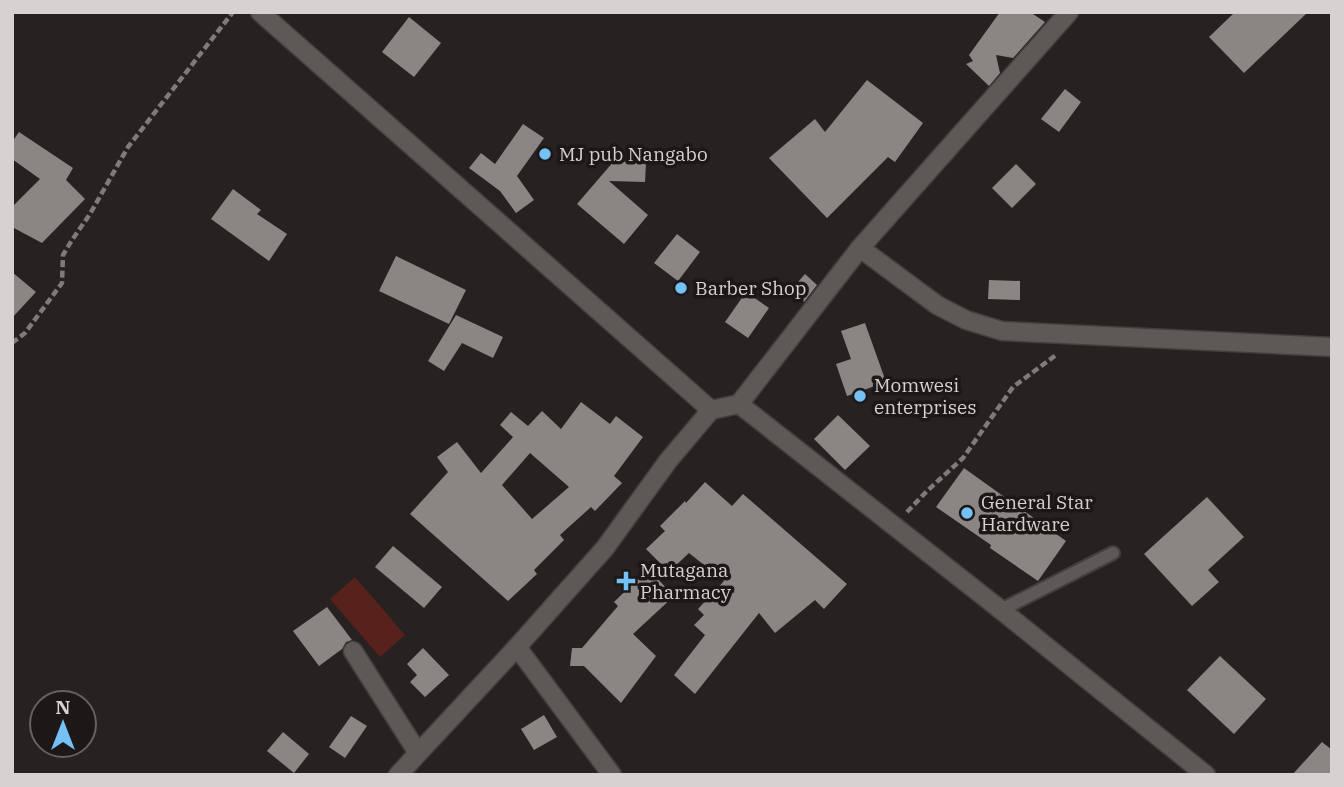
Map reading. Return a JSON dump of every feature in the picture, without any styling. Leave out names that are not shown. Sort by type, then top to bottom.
[{"type":"street","points":[[260,12],[712,410]]},
{"type":"street","points":[[398,775],[605,548],[668,461],[712,410],[739,404],[860,248],[1069,12]]},
{"type":"street","points":[[860,248],[937,305],[966,320],[1002,331],[1332,347]]},
{"type":"street","points":[[739,404],[1002,610],[1206,775]]},
{"type":"street","points":[[517,647],[612,775]]},
{"type":"street","points":[[353,651],[418,753]]},
{"type":"lane","points":[[1002,610],[1113,554]]},
{"type":"path","points":[[12,343],[25,333],[62,283],[63,255],[90,214],[128,146],[233,12]]},
{"type":"path","points":[[918,546],[907,512],[963,458],[1013,387],[1082,335]]},
{"type":"shaded area","points":[[355,577],[405,635],[380,657],[330,599]]},
{"type":"building","points":[[1000,12],[1030,12],[1045,22],[1013,58],[996,55],[1000,73],[989,86],[966,64],[973,61],[969,55]]},
{"type":"building","points":[[1235,12],[1308,12],[1244,73],[1209,37]]},
{"type":"building","points":[[409,17],[441,43],[414,77],[382,52]]},
{"type":"building","points":[[867,80],[923,123],[895,162],[888,157],[827,218],[769,158],[815,119],[825,132]]},
{"type":"building","points":[[1065,89],[1081,102],[1059,132],[1041,119]]},
{"type":"building","points":[[523,124],[544,138],[517,176],[534,200],[516,213],[500,191],[469,168],[481,153],[495,164]]},
{"type":"building","points":[[19,132],[73,168],[66,180],[85,199],[42,243],[12,227],[12,207],[40,179],[12,159],[12,142]]},
{"type":"building","points":[[614,161],[646,163],[645,182],[609,181],[648,215],[624,244],[577,204]]},
{"type":"building","points":[[1016,164],[1036,184],[1012,208],[992,188]]},
{"type":"building","points":[[233,189],[261,210],[257,214],[287,234],[269,261],[211,219]]},
{"type":"building","points":[[677,234],[700,252],[678,281],[654,263]]},
{"type":"building","points":[[396,256],[466,290],[449,324],[379,291]]},
{"type":"building","points":[[12,272],[36,292],[12,318]]},
{"type":"building","points":[[805,274],[817,285],[804,302],[791,290]]},
{"type":"building","points":[[989,280],[1020,281],[1020,300],[988,299]]},
{"type":"building","points":[[746,292],[769,308],[748,338],[725,322]]},
{"type":"building","points":[[456,315],[503,337],[493,358],[462,343],[444,371],[428,361]]},
{"type":"building","points":[[865,323],[886,382],[847,396],[836,364],[851,359],[841,331]]},
{"type":"building","points":[[581,402],[610,424],[616,416],[643,437],[614,476],[622,483],[595,511],[591,507],[560,535],[564,540],[534,570],[537,574],[508,601],[410,514],[448,472],[437,457],[457,442],[481,473],[513,437],[500,425],[511,412],[528,426],[542,411],[561,429]],"holes":[[[530,453],[569,487],[532,519],[502,485]]]},
{"type":"building","points":[[838,415],[870,446],[845,470],[814,439]]},
{"type":"building","points":[[964,468],[1066,541],[1038,581],[936,507]]},
{"type":"building","points":[[705,482],[732,506],[743,494],[847,584],[824,609],[815,600],[775,633],[759,613],[695,694],[674,675],[705,635],[694,625],[704,615],[698,609],[724,581],[689,553],[669,572],[646,549],[665,531],[660,526]]},
{"type":"building","points":[[1207,497],[1244,537],[1208,570],[1219,582],[1192,606],[1144,554]]},
{"type":"building","points":[[393,546],[442,587],[424,608],[375,567]]},
{"type":"building","points":[[648,569],[674,596],[633,634],[656,656],[621,703],[584,666],[570,666],[572,648],[582,648],[618,606],[614,602]]},
{"type":"building","points":[[327,607],[352,640],[346,642],[342,649],[319,666],[293,631]]},
{"type":"building","points":[[423,648],[449,675],[425,697],[410,682],[417,675],[407,664]]},
{"type":"building","points":[[1220,656],[1266,699],[1234,734],[1187,690]]},
{"type":"building","points":[[544,715],[557,737],[534,750],[521,729]]},
{"type":"building","points":[[351,716],[367,726],[345,758],[329,747]]},
{"type":"building","points":[[283,732],[309,754],[294,773],[267,751]]},
{"type":"building","points":[[1322,742],[1332,750],[1332,775],[1292,775]]},
{"type":"place","name":"MJ pub Nangabo","points":[[545,154]]},
{"type":"place","name":"Barber Shop","points":[[681,288]]},
{"type":"place","name":"Momwesi enterprises","points":[[860,396]]},
{"type":"place","name":"General Star Hardware","points":[[967,513]]},
{"type":"place","name":"Mutagana Pharmacy","points":[[626,581]]}]
